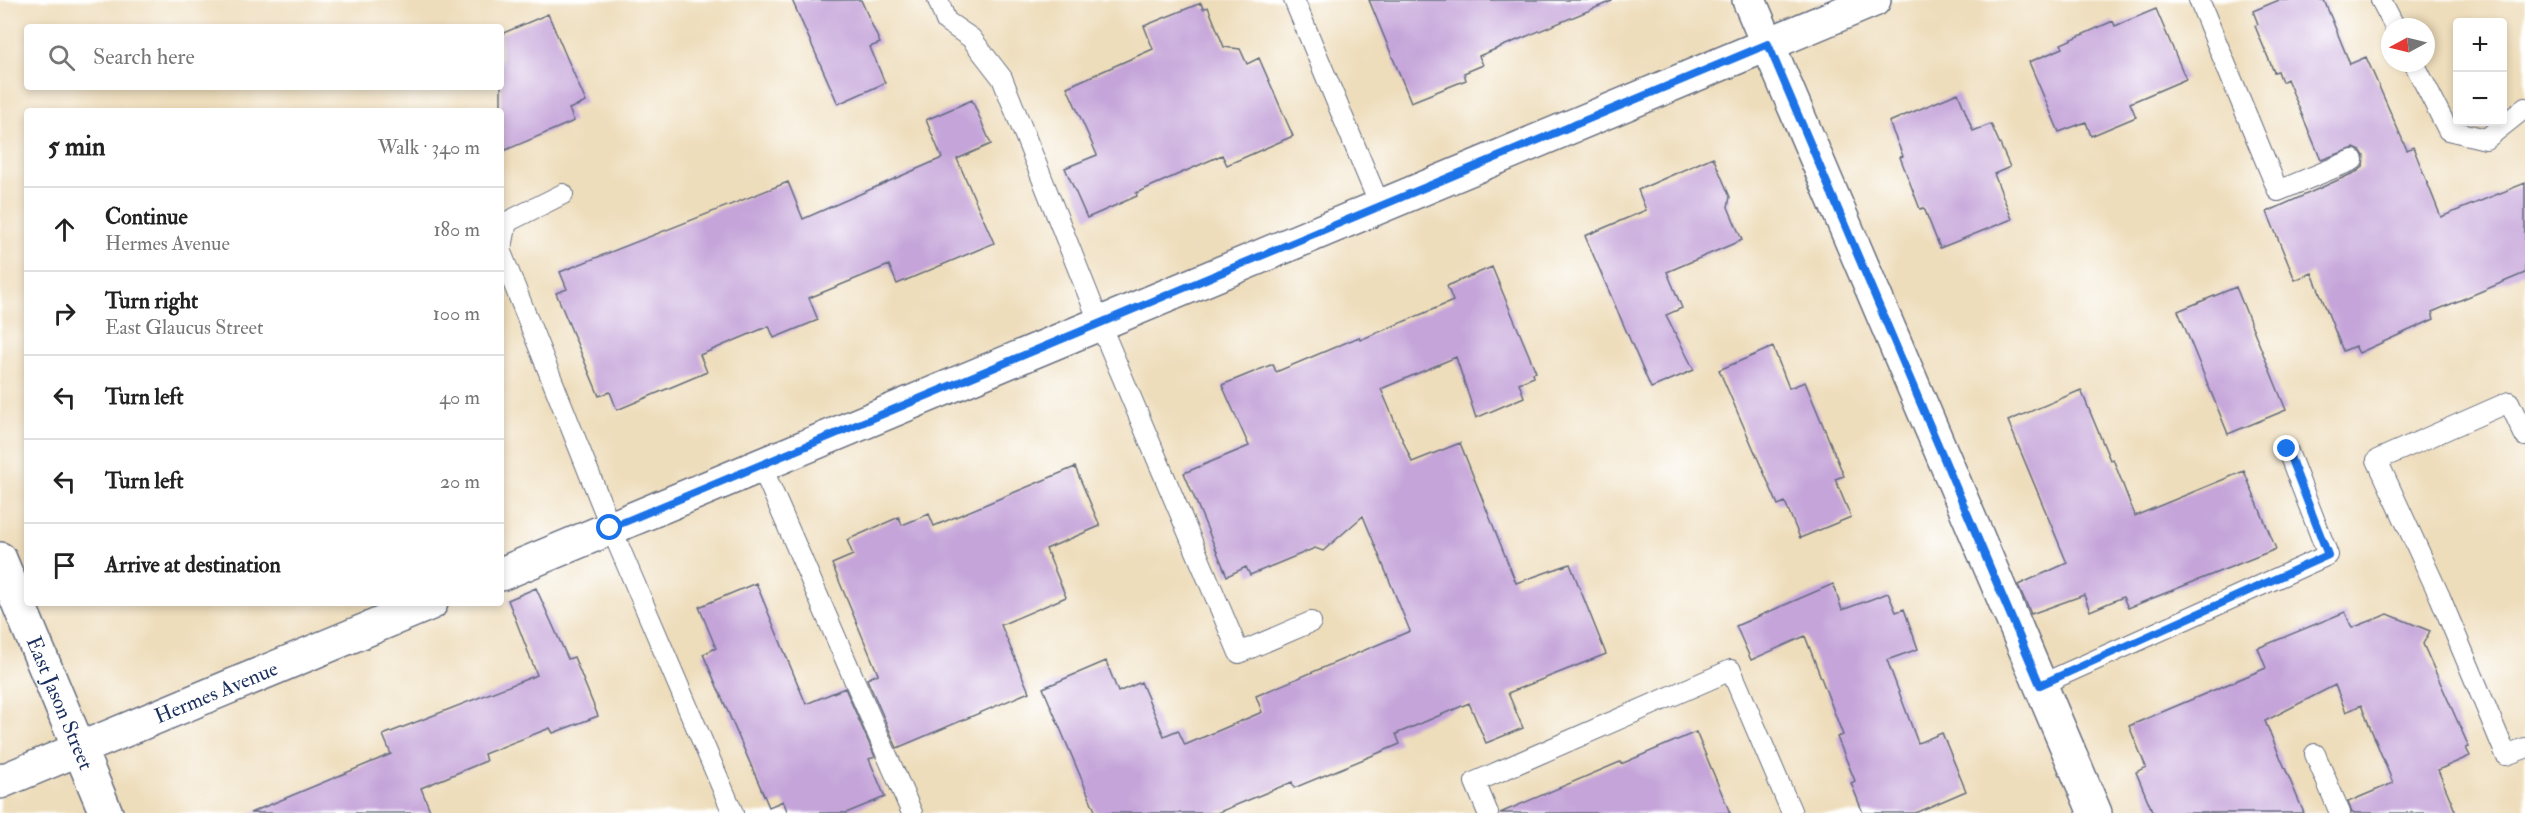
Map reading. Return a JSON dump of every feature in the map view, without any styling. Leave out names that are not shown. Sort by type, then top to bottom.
[{"type":"street","points":[[1749,0],[2095,813]]},
{"type":"street","points":[[504,573],[1874,0]]},
{"type":"street","name":"East Jason Street","points":[[0,559],[106,813]]},
{"type":"street","name":"Hermes Avenue","points":[[0,782],[80,750],[391,611],[416,606]]},
{"type":"lane","points":[[938,0],[946,21],[971,38],[989,58],[1002,78],[1100,324],[1239,652],[1311,622]]},
{"type":"lane","points":[[1294,0],[1380,206]]},
{"type":"lane","points":[[2199,0],[2278,191],[2353,160]]},
{"type":"lane","points":[[2381,0],[2390,18]]},
{"type":"lane","points":[[2419,72],[2448,130],[2486,139],[2525,108]]},
{"type":"lane","points":[[504,237],[507,222],[563,194]]},
{"type":"lane","points":[[504,260],[610,528],[733,813]]},
{"type":"lane","points":[[2525,436],[2509,402],[2377,460],[2440,597],[2506,755],[2525,747]]},
{"type":"lane","points":[[2040,685],[2328,555],[2287,449]]},
{"type":"lane","points":[[761,465],[912,813]]},
{"type":"lane","points":[[1488,813],[1475,782],[1731,670],[1792,813]]},
{"type":"lane","points":[[2315,754],[2340,813]]},
{"type":"building","points":[[792,0],[861,0],[880,43],[870,47],[885,83],[838,104]]},
{"type":"building","points":[[1369,0],[1612,1],[1479,56],[1483,65],[1464,73],[1466,80],[1411,102]]},
{"type":"building","points":[[2279,0],[2324,0],[2350,64],[2366,57],[2407,150],[2413,147],[2441,217],[2525,183],[2525,273],[2432,312],[2434,319],[2359,353],[2355,346],[2343,351],[2312,273],[2295,280],[2267,212],[2358,171],[2363,167],[2364,156],[2361,151],[2354,148],[2321,160],[2287,79],[2282,82],[2278,71],[2274,72],[2255,26],[2258,24],[2253,11]]},
{"type":"building","points":[[1201,3],[1203,9],[1208,7],[1224,47],[1240,49],[1247,64],[1259,58],[1293,136],[1227,165],[1222,155],[1136,193],[1137,196],[1087,218],[1065,168],[1097,155],[1067,87],[1153,49],[1144,26]]},
{"type":"building","points":[[2156,9],[2186,79],[2130,103],[2136,117],[2091,136],[2086,122],[2059,132],[2029,62],[2063,48],[2061,44],[2113,21],[2115,26]]},
{"type":"building","points":[[548,14],[586,102],[569,109],[574,121],[504,151],[504,108],[501,108],[501,90],[504,90],[504,33]]},
{"type":"building","points":[[1958,93],[1973,131],[1991,124],[2010,167],[1994,174],[2012,219],[1940,248],[1924,208],[1920,209],[1889,122]]},
{"type":"building","points":[[972,100],[991,144],[957,159],[994,243],[897,284],[889,265],[809,298],[818,320],[774,338],[769,326],[700,355],[707,372],[617,410],[610,392],[599,396],[556,293],[567,289],[560,272],[788,182],[803,219],[942,158],[926,120]]},
{"type":"building","points":[[1713,157],[1730,197],[1728,207],[1742,240],[1667,272],[1682,308],[1666,315],[1694,370],[1651,388],[1585,236],[1646,210],[1638,190]]},
{"type":"building","points":[[1492,267],[1536,372],[1533,373],[1534,377],[1519,383],[1524,397],[1476,418],[1456,357],[1381,389],[1412,462],[1460,443],[1516,583],[1570,564],[1606,654],[1508,693],[1523,728],[1486,743],[1469,703],[1396,734],[1400,744],[1294,788],[1292,782],[1217,813],[1096,813],[1043,688],[1106,661],[1118,692],[1141,682],[1164,736],[1178,730],[1185,745],[1262,712],[1256,696],[1410,631],[1363,516],[1323,551],[1315,548],[1250,575],[1246,567],[1227,576],[1184,473],[1249,446],[1222,385],[1273,364],[1276,372],[1453,301],[1447,286]]},
{"type":"building","points":[[2236,287],[2286,410],[2228,434],[2178,311]]},
{"type":"building","points":[[1773,347],[1789,388],[1805,382],[1844,476],[1835,479],[1851,517],[1800,538],[1785,502],[1778,505],[1719,370]]},
{"type":"building","points":[[2081,390],[2110,460],[2113,459],[2135,516],[2244,471],[2276,549],[2128,608],[2123,597],[2090,611],[2084,595],[2031,614],[2018,585],[2067,563],[2008,421]]},
{"type":"building","points":[[1075,467],[1100,526],[1046,549],[1066,597],[1001,625],[1029,692],[897,748],[867,679],[878,674],[832,564],[853,555],[847,540],[899,517],[902,525],[929,514],[934,526]]},
{"type":"building","points":[[756,583],[806,704],[845,688],[875,757],[869,759],[885,797],[846,813],[788,813],[783,801],[769,807],[703,654],[716,648],[699,607]]},
{"type":"building","points":[[1833,584],[1842,610],[1888,593],[1896,612],[1904,609],[1918,649],[1887,660],[1918,743],[1942,733],[1966,791],[1915,813],[1863,813],[1851,783],[1855,781],[1837,737],[1843,735],[1805,636],[1751,660],[1736,626]]},
{"type":"building","points":[[536,588],[568,659],[574,657],[598,716],[553,733],[550,728],[484,754],[486,761],[421,788],[431,813],[250,813],[391,754],[383,735],[537,675],[508,600]]},
{"type":"building","points":[[2345,612],[2352,628],[2388,614],[2430,631],[2423,644],[2469,747],[2466,748],[2470,756],[2438,770],[2456,813],[2352,813],[2348,802],[2393,783],[2361,705],[2346,712],[2335,685],[2265,721],[2304,813],[2153,813],[2136,772],[2146,767],[2129,726],[2266,668],[2258,648]]},
{"type":"building","points":[[1696,732],[1730,813],[1500,813],[1620,762],[1621,764]]},
{"type":"route","points":[[610,528],[1768,44],[2040,685],[2328,555],[2287,449]]}]
